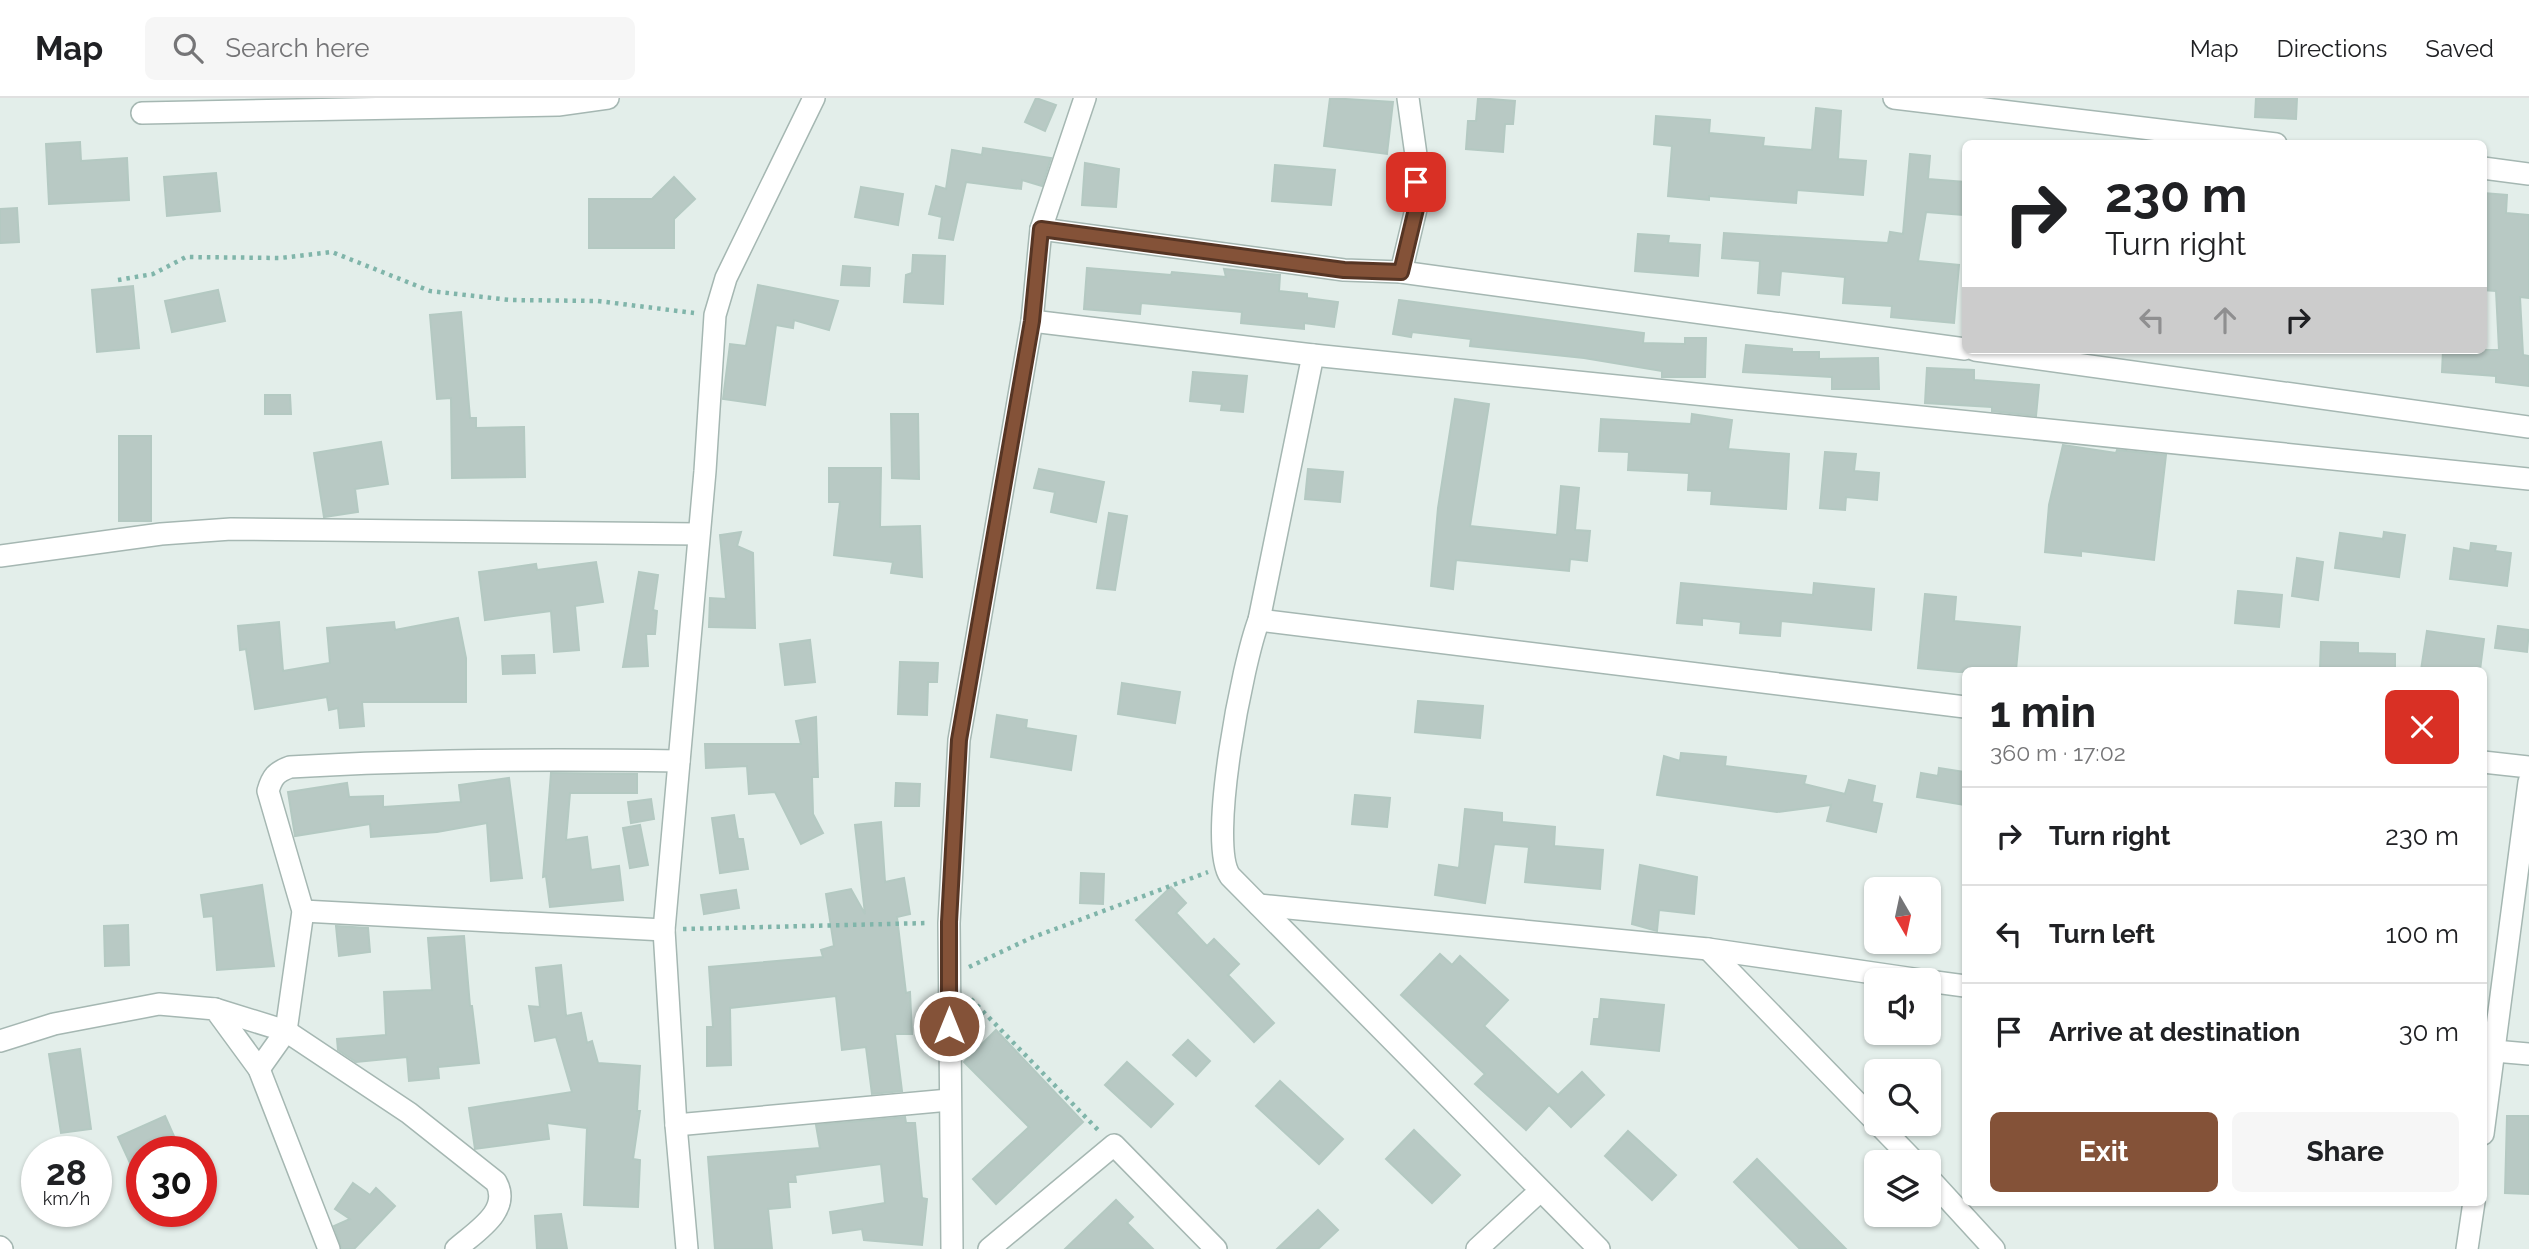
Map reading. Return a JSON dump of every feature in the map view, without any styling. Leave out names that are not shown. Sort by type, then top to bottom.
[{"type":"street","points":[[142,113],[558,105],[608,98]]},
{"type":"street","points":[[687,1249],[664,930],[715,315],[726,278],[814,98]]},
{"type":"street","points":[[952,1249],[949,922],[959,740],[1032,321],[1041,229],[1085,98]]},
{"type":"street","points":[[1401,272],[1416,209],[1416,155],[1408,98]]},
{"type":"street","points":[[1894,98],[2243,140]]},
{"type":"street","points":[[2487,169],[2529,174]]},
{"type":"street","points":[[1041,229],[1344,270],[1401,272],[1962,349]]},
{"type":"street","points":[[1032,321],[1313,355],[2529,479]]},
{"type":"street","points":[[2004,354],[2529,427]]},
{"type":"street","points":[[1313,355],[1259,620],[1247,655],[1230,757],[1222,827],[1225,866],[1230,876],[1599,1249]]},
{"type":"street","points":[[0,556],[161,534],[231,529],[698,534]]},
{"type":"street","points":[[1259,620],[1962,707]]},
{"type":"street","points":[[259,1069],[286,1031],[303,911],[268,791],[272,778],[278,771],[290,767],[390,761],[522,758],[679,761]]},
{"type":"street","points":[[2487,762],[2529,767]]},
{"type":"street","points":[[2487,1079],[2529,782]]},
{"type":"street","points":[[1259,905],[1709,949],[1864,972]]},
{"type":"street","points":[[303,911],[664,930]]},
{"type":"street","points":[[1709,949],[1864,1110]]},
{"type":"street","points":[[1941,983],[1962,986]]},
{"type":"street","points":[[0,1041],[54,1024],[159,1004],[215,1009],[286,1031],[409,1113],[496,1182],[501,1196],[495,1214],[456,1249]]},
{"type":"street","points":[[215,1009],[259,1069],[329,1249]]},
{"type":"street","points":[[2489,1051],[2529,1054]]},
{"type":"street","points":[[676,1125],[949,1100]]},
{"type":"street","points":[[1889,1136],[1903,1150]]},
{"type":"street","points":[[989,1249],[1114,1145],[1216,1249]]},
{"type":"street","points":[[1477,1249],[1540,1191]]},
{"type":"street","points":[[1941,1191],[1994,1249]]},
{"type":"street","points":[[2467,1249],[2472,1206]]},
{"type":"path","points":[[118,280],[140,278],[186,257],[280,258],[332,252],[430,291],[510,300],[598,301],[715,315]]},
{"type":"path","points":[[1114,1145],[949,976],[1031,938],[1225,866]]},
{"type":"path","points":[[664,930],[949,922]]},
{"type":"building","points":[[1036,98],[1056,105],[1045,131],[1025,122]]},
{"type":"building","points":[[1330,98],[1393,102],[1387,154],[1324,146]]},
{"type":"building","points":[[1478,98],[1515,101],[1513,124],[1505,124],[1503,152],[1466,149],[1468,121],[1476,121]]},
{"type":"building","points":[[2256,98],[2297,98],[2296,119],[2255,117]]},
{"type":"building","points":[[1816,108],[1841,111],[1838,159],[1866,161],[1863,195],[1797,190],[1796,203],[1709,196],[1709,200],[1668,196],[1672,146],[1654,144],[1656,116],[1710,120],[1709,133],[1764,138],[1763,146],[1812,150]]},
{"type":"building","points":[[80,142],[81,161],[127,158],[129,200],[49,204],[46,144]]},
{"type":"building","points":[[983,148],[1051,158],[1042,186],[1022,180],[1021,189],[966,182],[953,240],[939,238],[942,217],[929,214],[936,186],[946,189],[952,150],[982,155]]},
{"type":"building","points":[[1910,154],[1930,156],[1928,179],[1962,182],[1962,215],[1926,212],[1918,261],[1959,265],[1954,323],[1891,317],[1892,306],[1843,303],[1845,277],[1781,271],[1779,295],[1758,293],[1760,261],[1722,258],[1724,233],[1888,243],[1890,232],[1903,234]]},
{"type":"building","points":[[1085,163],[1119,169],[1116,207],[1082,205]]},
{"type":"building","points":[[1275,165],[1335,170],[1331,205],[1272,201]]},
{"type":"building","points":[[216,173],[220,211],[167,216],[164,177]]},
{"type":"building","points":[[674,177],[695,199],[674,219],[674,248],[589,248],[589,199],[652,199]]},
{"type":"building","points":[[861,187],[903,194],[898,225],[855,217]]},
{"type":"building","points":[[2487,193],[2507,195],[2506,213],[2529,215],[2529,298],[2520,297],[2523,355],[2529,356],[2529,386],[2496,382],[2496,376],[2442,372],[2443,354],[2487,354],[2487,350],[2499,350],[2496,291],[2487,290]]},
{"type":"building","points":[[17,208],[19,242],[0,243],[0,209]]},
{"type":"building","points":[[1638,234],[1669,236],[1668,243],[1700,245],[1698,276],[1635,271]]},
{"type":"building","points":[[913,255],[945,256],[943,304],[904,302],[906,275],[912,273]]},
{"type":"building","points":[[843,266],[870,268],[869,286],[841,285]]},
{"type":"building","points":[[1087,268],[1226,277],[1224,269],[1280,275],[1279,291],[1307,294],[1307,298],[1338,302],[1334,327],[1304,323],[1304,329],[1241,323],[1242,312],[1141,303],[1140,314],[1084,309]]},
{"type":"building","points":[[758,285],[838,301],[829,330],[794,320],[793,328],[776,325],[765,405],[723,399],[730,344],[746,346]]},
{"type":"building","points":[[133,286],[139,348],[97,352],[92,290]]},
{"type":"building","points":[[218,290],[225,321],[172,332],[165,301]]},
{"type":"building","points":[[1399,300],[1644,333],[1643,343],[1685,344],[1685,338],[1706,338],[1705,377],[1662,377],[1662,371],[1584,358],[1470,346],[1471,339],[1412,332],[1411,337],[1393,334]]},
{"type":"building","points":[[461,312],[470,418],[476,418],[476,428],[524,427],[525,477],[452,478],[451,398],[437,399],[430,315]]},
{"type":"building","points":[[1746,345],[1792,349],[1792,352],[1819,352],[1819,359],[1878,358],[1879,389],[1832,389],[1832,377],[1743,372]]},
{"type":"building","points":[[1927,368],[1974,370],[1974,380],[2039,385],[2036,416],[1992,411],[1992,407],[1925,403]]},
{"type":"building","points":[[1193,372],[1247,376],[1243,412],[1221,410],[1222,404],[1190,401]]},
{"type":"building","points":[[265,395],[290,395],[291,414],[265,414]]},
{"type":"building","points":[[1455,399],[1489,404],[1470,526],[1557,535],[1561,486],[1579,488],[1575,530],[1590,531],[1587,561],[1570,559],[1569,571],[1456,560],[1453,589],[1431,586],[1438,508]]},
{"type":"building","points":[[891,414],[918,414],[919,479],[892,478]]},
{"type":"building","points":[[1692,414],[1732,420],[1728,449],[1789,454],[1786,509],[1711,504],[1712,491],[1688,490],[1689,473],[1628,470],[1629,452],[1599,451],[1601,419],[1691,424]]},
{"type":"building","points":[[119,436],[151,436],[151,521],[119,521]]},
{"type":"building","points":[[381,442],[388,484],[355,489],[358,512],[324,517],[314,453]]},
{"type":"building","points":[[2063,445],[2116,453],[2117,450],[2166,455],[2154,560],[2081,551],[2081,556],[2045,552],[2049,505]]},
{"type":"building","points":[[1825,452],[1856,454],[1854,471],[1879,473],[1877,500],[1846,497],[1845,510],[1820,508]]},
{"type":"building","points":[[829,468],[881,468],[880,527],[920,526],[922,577],[891,573],[893,562],[834,555],[840,502],[829,502]]},
{"type":"building","points":[[1039,469],[1104,482],[1096,522],[1051,512],[1055,492],[1034,488]]},
{"type":"building","points":[[1308,469],[1343,472],[1340,502],[1305,499]]},
{"type":"building","points":[[1109,513],[1127,516],[1115,590],[1097,588]]},
{"type":"building","points":[[741,532],[737,546],[753,553],[755,628],[709,627],[710,598],[726,599],[720,535]]},
{"type":"building","points":[[2384,532],[2405,535],[2399,577],[2335,568],[2340,533],[2383,539]]},
{"type":"building","points":[[2471,543],[2496,546],[2495,551],[2511,553],[2507,586],[2450,579],[2454,548],[2470,551]]},
{"type":"building","points":[[2297,558],[2323,562],[2318,600],[2292,596]]},
{"type":"building","points":[[596,562],[603,602],[575,606],[579,650],[554,652],[551,611],[485,620],[479,572],[536,564],[537,570]]},
{"type":"building","points":[[639,572],[658,575],[653,610],[657,611],[655,634],[646,634],[648,666],[623,667]]},
{"type":"building","points":[[1681,583],[1813,595],[1814,583],[1874,589],[1871,630],[1781,621],[1780,636],[1740,633],[1741,622],[1702,618],[1702,625],[1677,623]]},
{"type":"building","points":[[2238,591],[2282,595],[2279,627],[2235,623]]},
{"type":"building","points":[[1925,594],[1956,597],[1954,621],[2020,627],[2016,667],[1962,667],[1962,672],[1959,672],[1918,668]]},
{"type":"building","points":[[458,618],[466,658],[466,702],[362,702],[364,726],[340,728],[338,708],[329,710],[327,697],[255,709],[246,649],[240,650],[238,626],[279,622],[283,671],[330,663],[327,628],[394,622],[395,630]]},
{"type":"building","points":[[2498,626],[2529,630],[2527,652],[2495,648]]},
{"type":"building","points":[[2427,631],[2484,639],[2480,667],[2421,667]]},
{"type":"building","points":[[810,640],[815,682],[785,685],[780,644]]},
{"type":"building","points":[[2321,642],[2358,643],[2358,653],[2395,654],[2395,667],[2320,667]]},
{"type":"building","points":[[534,655],[535,673],[503,674],[502,656]]},
{"type":"building","points":[[900,662],[938,663],[937,682],[928,682],[927,715],[898,714]]},
{"type":"building","points":[[1122,683],[1180,692],[1175,723],[1118,714]]},
{"type":"building","points":[[1418,701],[1483,706],[1480,738],[1415,732]]},
{"type":"building","points":[[997,715],[1027,720],[1026,728],[1076,736],[1071,770],[991,757]]},
{"type":"building","points":[[816,717],[818,777],[812,777],[813,814],[823,833],[801,844],[775,792],[749,794],[747,766],[706,768],[705,744],[801,744],[796,721]]},
{"type":"building","points":[[1681,753],[1726,757],[1725,766],[1806,776],[1804,784],[1845,794],[1849,780],[1875,786],[1872,802],[1882,804],[1876,832],[1827,821],[1831,805],[1777,812],[1657,795],[1664,756],[1680,761]]},
{"type":"building","points":[[1939,768],[1962,772],[1962,804],[1917,797],[1921,773],[1938,776]]},
{"type":"building","points":[[551,773],[637,774],[637,793],[570,793],[566,840],[587,837],[591,870],[619,866],[623,900],[550,907],[546,876],[543,877]]},
{"type":"building","points":[[509,778],[522,878],[491,881],[487,823],[437,832],[371,837],[370,824],[295,836],[288,792],[347,783],[349,797],[383,796],[383,807],[461,802],[459,785]]},
{"type":"building","points":[[896,783],[920,784],[919,806],[895,806]]},
{"type":"building","points":[[1355,795],[1390,798],[1387,827],[1352,824]]},
{"type":"building","points":[[651,799],[654,819],[631,823],[628,802]]},
{"type":"building","points":[[1465,809],[1502,813],[1502,822],[1555,827],[1554,846],[1603,850],[1600,889],[1525,882],[1529,847],[1494,844],[1485,903],[1435,895],[1439,865],[1459,868]]},
{"type":"building","points":[[734,815],[738,839],[743,839],[748,869],[720,873],[712,818]]},
{"type":"building","points":[[881,822],[885,882],[904,878],[910,914],[897,917],[906,993],[910,992],[912,1034],[895,1034],[902,1091],[872,1094],[866,1047],[842,1050],[836,996],[730,1008],[731,1065],[707,1066],[707,1027],[713,1027],[709,967],[823,957],[821,950],[834,946],[826,894],[851,889],[865,914],[855,825]]},
{"type":"building","points":[[640,825],[648,865],[630,868],[623,828]]},
{"type":"building","points":[[1640,865],[1697,877],[1694,914],[1659,910],[1657,931],[1632,924]]},
{"type":"building","points":[[1081,873],[1104,874],[1103,904],[1080,903]]},
{"type":"building","points":[[262,885],[274,966],[217,970],[213,916],[204,917],[201,895]]},
{"type":"building","points":[[1171,887],[1186,903],[1176,913],[1207,946],[1214,939],[1239,964],[1228,975],[1274,1023],[1254,1042],[1136,920]]},
{"type":"building","points":[[736,890],[739,908],[704,914],[701,895]]},
{"type":"building","points":[[128,925],[129,965],[105,966],[104,926]]},
{"type":"building","points":[[336,926],[368,928],[370,952],[339,956]]},
{"type":"building","points":[[464,936],[470,1006],[479,1063],[438,1067],[439,1078],[409,1081],[407,1057],[356,1062],[338,1050],[337,1039],[386,1035],[384,992],[432,990],[428,938]]},
{"type":"building","points":[[1440,954],[1452,965],[1460,956],[1508,1000],[1484,1026],[1558,1095],[1582,1072],[1604,1095],[1571,1127],[1549,1105],[1526,1130],[1475,1084],[1485,1074],[1401,995]]},
{"type":"building","points":[[561,965],[566,1016],[581,1013],[587,1043],[592,1041],[598,1063],[640,1066],[637,1111],[640,1111],[633,1159],[640,1160],[638,1207],[584,1205],[587,1128],[547,1123],[549,1139],[475,1149],[469,1108],[572,1092],[556,1037],[535,1041],[529,1006],[540,1007],[536,968]]},
{"type":"building","points":[[1601,999],[1664,1005],[1659,1051],[1591,1044],[1594,1019],[1599,1019]]},
{"type":"building","points":[[996,1030],[1083,1122],[996,1204],[973,1179],[1029,1127],[964,1062]]},
{"type":"building","points":[[1188,1040],[1210,1061],[1196,1076],[1173,1055]]},
{"type":"building","points":[[80,1049],[91,1129],[61,1133],[49,1054]]},
{"type":"building","points":[[1127,1062],[1173,1104],[1151,1127],[1105,1085]]},
{"type":"building","points":[[1280,1081],[1343,1139],[1319,1164],[1256,1106]]},
{"type":"building","points":[[165,1116],[174,1136],[126,1136],[126,1154],[118,1137]]},
{"type":"building","points":[[2507,1116],[2529,1116],[2529,1194],[2505,1193]]},
{"type":"building","points":[[905,1117],[906,1123],[915,1123],[922,1198],[927,1199],[922,1245],[864,1240],[862,1229],[833,1233],[830,1212],[885,1203],[881,1164],[795,1175],[796,1182],[788,1182],[790,1207],[768,1209],[772,1249],[715,1249],[708,1157],[820,1148],[816,1125]]},
{"type":"building","points":[[1414,1130],[1460,1175],[1432,1203],[1386,1159]]},
{"type":"building","points":[[1628,1131],[1676,1175],[1652,1200],[1605,1156]]},
{"type":"building","points":[[1757,1159],[1846,1249],[1800,1249],[1734,1182]]},
{"type":"building","points":[[353,1183],[370,1195],[376,1188],[395,1206],[354,1249],[342,1249],[334,1226],[350,1219],[335,1209]]},
{"type":"building","points":[[1116,1200],[1133,1217],[1127,1223],[1153,1249],[1065,1249]]},
{"type":"building","points":[[1318,1210],[1338,1230],[1318,1249],[1277,1249]]},
{"type":"building","points":[[561,1214],[567,1249],[537,1249],[535,1216]]},
{"type":"route","points":[[949,1026],[949,922],[959,740],[1032,321],[1041,229],[1344,270],[1401,272],[1416,209],[1416,182]]}]
